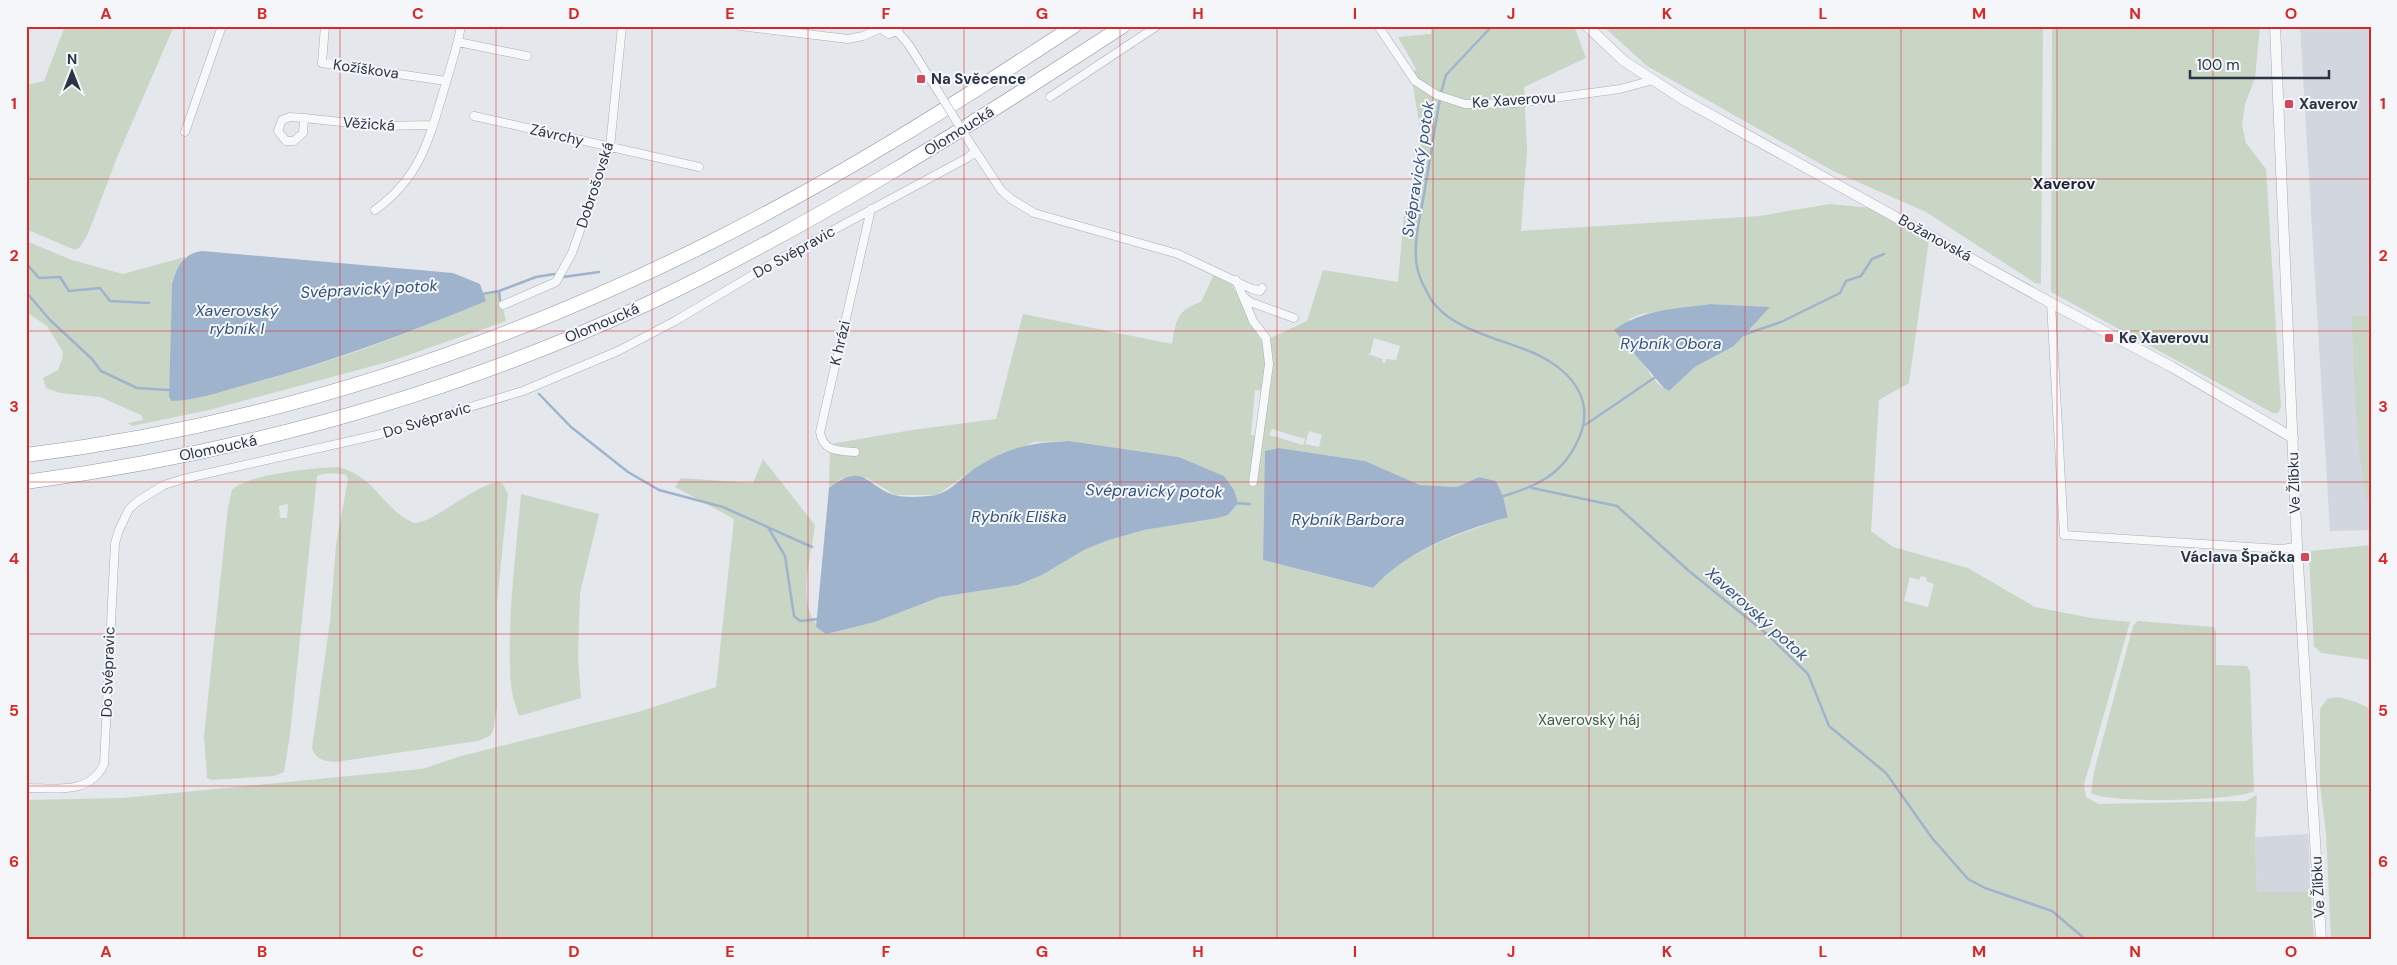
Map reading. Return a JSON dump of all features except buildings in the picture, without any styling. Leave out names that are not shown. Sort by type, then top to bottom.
[{"type":"highway","name":"Olomoucká","points":[[26,455],[104,444],[268,409],[369,381],[480,343],[554,313],[704,246],[774,208],[883,147],[1074,26]]},
{"type":"highway","name":"Olomoucká","points":[[26,482],[122,468],[275,436],[377,407],[488,370],[564,339],[648,303],[834,206],[1008,101],[1122,26]]},
{"type":"street","points":[[185,132],[222,26]]},
{"type":"street","name":"Kožíškova","points":[[325,26],[322,63],[446,81]]},
{"type":"street","points":[[375,210],[394,196],[407,180],[424,152],[458,42],[461,26]]},
{"type":"street","name":"Dobrošovská","points":[[503,305],[556,282],[572,253],[610,147],[622,26]]},
{"type":"street","points":[[740,26],[848,38],[863,36],[881,27],[889,34],[899,29],[975,152],[1002,190],[1016,203],[1034,213],[1178,254],[1256,290],[1262,288]]},
{"type":"street","points":[[1050,97],[1157,26]]},
{"type":"street","name":"Ke Xaverovu","points":[[1378,26],[1415,81],[1440,96],[1465,104],[1516,103],[1620,90],[1653,80]]},
{"type":"street","name":"Božanovská","points":[[1587,26],[1624,61],[1684,100],[2052,303],[2172,366],[2293,438]]},
{"type":"street","name":"Ve Žlíbku","points":[[2275,26],[2297,547],[2321,939]]},
{"type":"street","points":[[458,42],[527,56]]},
{"type":"street","name":"Závrchy","points":[[474,116],[699,167]]},
{"type":"street","name":"Věžická","points":[[304,118],[379,126],[433,125]]},
{"type":"street","name":"Do Svépravic","points":[[26,788],[74,787],[92,781],[104,764],[113,558],[118,530],[130,509],[138,500],[164,485],[183,479],[382,434],[523,391],[634,342],[975,152]]},
{"type":"street","name":"K hrázi","points":[[855,452],[833,451],[821,438],[820,432],[871,209]]},
{"type":"street","points":[[1236,280],[1253,321],[1266,338],[1269,364],[1253,482]]},
{"type":"street","points":[[1242,294],[1250,302],[1294,318]]},
{"type":"street","points":[[2052,303],[2064,535],[2281,549],[2297,547]]},
{"type":"shaded area","points":[[2300,26],[2371,26],[2371,530],[2330,531]]},
{"type":"shaded area","points":[[2308,834],[2311,892],[2257,893],[2255,837]]},
{"type":"green space","points":[[65,26],[174,26],[118,155],[88,234],[80,247],[75,250],[26,229],[26,85],[44,81]]},
{"type":"green space","name":"Xaverovský háj","points":[[1432,26],[1574,26],[1586,58],[1524,87],[1527,150],[1521,231],[1760,216],[1829,204],[1871,208],[1929,240],[1909,383],[1879,400],[1871,531],[1893,547],[1968,568],[2035,607],[2091,618],[2130,622],[2084,785],[2086,797],[2099,804],[2246,801],[2257,795],[2255,837],[2257,892],[2311,892],[2314,939],[26,939],[26,800],[123,798],[422,769],[461,756],[638,712],[716,687],[734,519],[675,487],[681,478],[753,483],[763,459],[815,525],[808,568],[807,598],[810,611],[816,623],[826,633],[875,622],[940,597],[1018,585],[1042,575],[1084,550],[1106,541],[1144,530],[1228,515],[1224,476],[1179,457],[1069,441],[1034,442],[973,470],[937,495],[895,495],[867,478],[842,478],[829,488],[830,444],[912,430],[996,419],[1023,314],[1172,344],[1179,317],[1186,309],[1201,302],[1214,274],[1232,285],[1262,342],[1307,321],[1323,270],[1398,282],[1404,215],[1421,169],[1421,133],[1411,75],[1416,69],[1398,37],[1431,34]],"holes":[[[1710,304],[1769,307],[1734,346],[1695,367],[1669,391],[1653,378],[1638,350],[1629,319],[1642,314]],[[1374,338],[1400,346],[1396,360],[1386,359],[1385,363],[1382,362],[1383,359],[1367,354],[1370,354]],[[1255,390],[1265,391],[1259,436],[1251,435]],[[1272,429],[1305,439],[1303,445],[1269,435]],[[1309,431],[1322,435],[1319,447],[1305,444]],[[1279,448],[1365,461],[1420,485],[1457,487],[1479,477],[1496,481],[1503,496],[1508,516],[1420,552],[1388,573],[1373,588],[1263,560],[1264,505]],[[1921,576],[1927,578],[1926,581],[1934,584],[1928,607],[1904,601],[1910,577],[1919,580]]]},
{"type":"green space","points":[[1603,26],[2043,26],[2041,284],[2035,283],[1926,212],[1833,171],[1647,66]]},
{"type":"green space","points":[[2052,26],[2260,26],[2255,78],[2245,104],[2242,125],[2246,143],[2266,169],[2281,407],[2278,413],[2273,413],[2051,292]]},
{"type":"green space","points":[[26,241],[72,260],[123,274],[185,257],[175,272],[172,284],[169,400],[210,393],[291,373],[370,347],[485,301],[484,294],[499,291],[506,321],[391,361],[209,410],[132,426],[128,423],[143,420],[141,415],[100,397],[60,393],[46,388],[43,378],[58,370],[63,352],[47,326],[26,312]]},
{"type":"green space","points":[[2352,316],[2371,316],[2371,503],[2367,500],[2360,455],[2354,386]]},
{"type":"green space","points":[[337,467],[350,471],[360,477],[394,510],[414,523],[431,518],[488,485],[499,482],[503,484],[508,494],[497,603],[497,707],[493,731],[490,736],[478,741],[335,762],[321,759],[314,752],[312,748],[330,622],[336,545],[348,479],[346,475],[324,474],[317,476],[290,735],[284,772],[273,776],[212,780],[207,778],[204,736],[228,507],[232,490],[240,484],[266,476],[298,470]],"holes":[[[288,504],[287,518],[280,518],[279,506]]]},
{"type":"green space","points":[[521,494],[599,514],[580,593],[578,657],[581,698],[519,716],[511,686],[510,639],[512,590]]},
{"type":"green space","points":[[2371,545],[2371,660],[2321,653],[2314,646],[2309,559],[2311,551]]},
{"type":"green space","points":[[2138,621],[2214,627],[2216,632],[2216,665],[2247,666],[2250,672],[2254,791],[2224,797],[2172,800],[2121,799],[2091,793],[2094,772],[2133,626]]},
{"type":"green space","points":[[2338,697],[2371,709],[2371,939],[2331,939],[2326,833],[2320,785],[2320,709],[2327,699]]},
{"type":"water","name":"Xaverovský rybník I","points":[[202,251],[453,273],[480,284],[486,301],[427,325],[307,367],[208,395],[171,401],[169,397],[172,284],[182,262],[190,255]]},
{"type":"water","name":"Rybník Obora","points":[[1710,304],[1770,307],[1734,346],[1695,367],[1669,391],[1664,388],[1614,330],[1625,323],[1648,314]]},
{"type":"water","name":"Rybník Eliška","points":[[1069,441],[1179,457],[1224,476],[1234,490],[1238,503],[1228,515],[1144,530],[1106,541],[1084,550],[1042,575],[1018,585],[940,597],[875,622],[826,634],[816,627],[829,488],[850,476],[858,476],[894,495],[915,497],[936,495],[951,487],[974,469],[1009,451],[1042,443]]},
{"type":"water","name":"Rybník Barbora","points":[[1279,448],[1365,461],[1420,485],[1457,487],[1479,477],[1496,481],[1503,496],[1508,517],[1453,536],[1419,552],[1387,574],[1373,588],[1263,560],[1265,451]]},
{"type":"waterway","name":"Svépravický potok","points":[[1441,93],[1446,75],[1492,26]]},
{"type":"waterway","name":"Svépravický potok","points":[[1440,99],[1416,242],[1417,267],[1427,292],[1435,305],[1447,316],[1462,325],[1526,350],[1552,363],[1571,380],[1578,390],[1584,412],[1583,425],[1573,451],[1557,470],[1537,483],[1501,497]]},
{"type":"waterway","points":[[1743,335],[1781,322],[1840,293],[1846,281],[1861,276],[1872,259],[1884,254]]},
{"type":"waterway","name":"Svépravický potok","points":[[26,263],[39,278],[60,277],[69,291],[100,288],[110,301],[149,303]]},
{"type":"waterway","points":[[563,277],[599,272]]},
{"type":"waterway","points":[[499,291],[536,277],[554,274]]},
{"type":"waterway","name":"Svépravický potok","points":[[482,294],[499,291],[500,300]]},
{"type":"waterway","points":[[26,292],[50,320],[92,359],[101,371],[137,388],[169,390]]},
{"type":"waterway","points":[[1585,425],[1657,376]]},
{"type":"waterway","name":"Svépravický potok","points":[[539,394],[571,427],[628,472],[659,490],[723,507],[812,547]]},
{"type":"waterway","name":"Xaverovský potok","points":[[1532,488],[1617,506],[1689,571],[1768,635],[1808,674],[1829,726],[1886,773],[1932,838],[1968,879],[1985,888],[2052,911],[2085,939]]},
{"type":"waterway","name":"Svépravický potok","points":[[1235,503],[1250,504]]},
{"type":"waterway","points":[[769,529],[785,556],[794,616],[800,621],[819,619]]},
{"type":"place","name":"Na Svěcence","points":[[921,79]]},
{"type":"place","name":"Xaverov","points":[[2289,104]]},
{"type":"place","name":"Ke Xaverovu","points":[[2109,338]]},
{"type":"place","name":"Václava Špačka","points":[[2305,557]]},
{"type":"district","name":"Xaverov","points":[[2064,183]]}]
